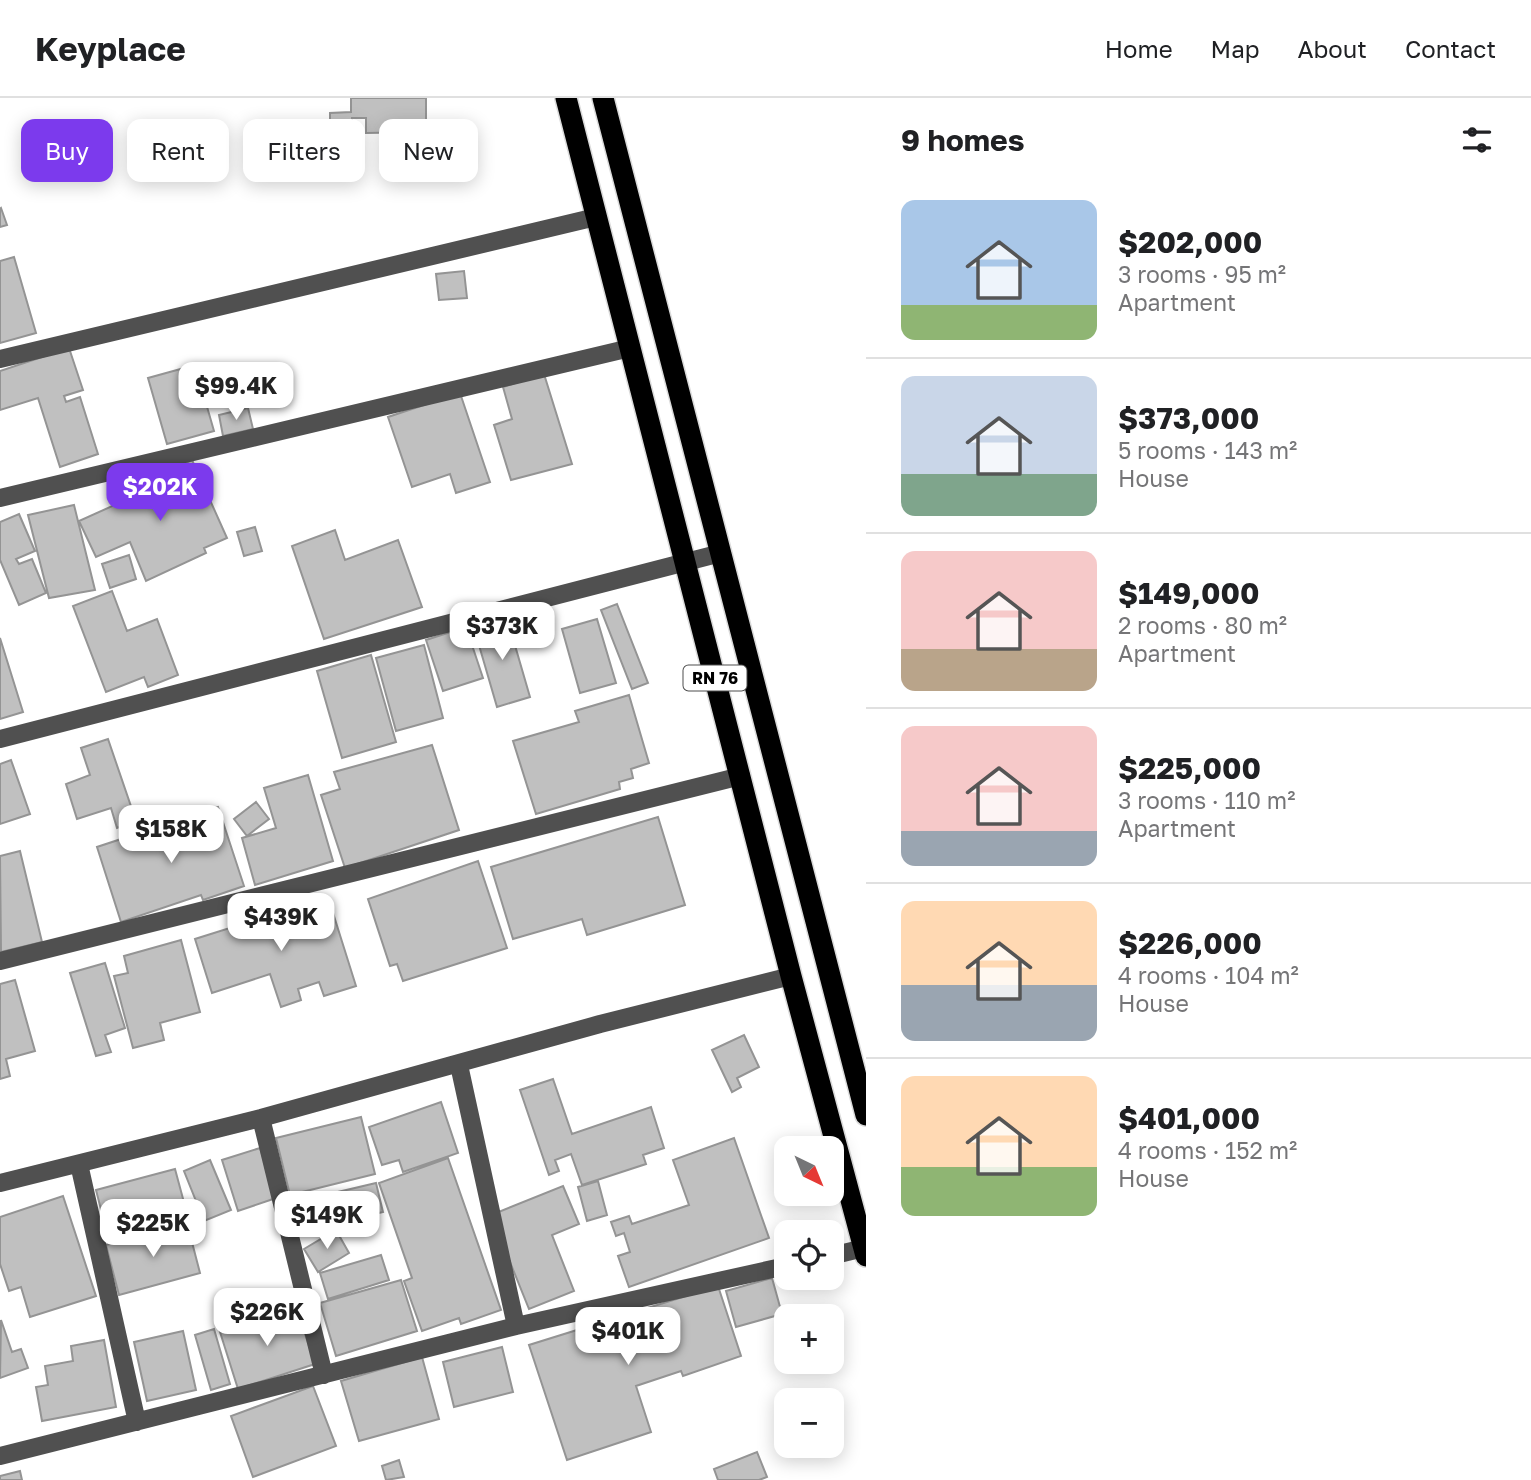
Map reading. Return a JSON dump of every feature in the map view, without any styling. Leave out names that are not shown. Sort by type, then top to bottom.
[{"type":"highway","name":"RN 76","points":[[566,98],[684,564],[865,1252]]},
{"type":"highway","name":"RN 76","points":[[603,98],[866,1115]]},
{"type":"street","points":[[0,359],[596,217]]},
{"type":"street","points":[[0,498],[630,348]]},
{"type":"street","points":[[0,739],[721,553]]},
{"type":"street","points":[[0,961],[741,776]]},
{"type":"street","points":[[0,1182],[261,1118],[600,1024],[791,976]]},
{"type":"street","points":[[459,1065],[516,1326]]},
{"type":"street","points":[[261,1118],[324,1375]]},
{"type":"street","points":[[79,1164],[137,1422]]},
{"type":"street","points":[[844,1254],[865,1252]]},
{"type":"street","points":[[0,1456],[516,1326],[774,1269]]},
{"type":"building","points":[[351,98],[426,98],[426,119],[379,119],[379,133],[366,133],[366,118],[330,119],[330,113],[351,112]]},
{"type":"building","points":[[0,209],[7,225],[0,227]]},
{"type":"building","points":[[14,257],[36,333],[0,343],[0,261]]},
{"type":"building","points":[[464,271],[467,298],[439,300],[436,274]]},
{"type":"building","points":[[69,348],[83,390],[64,396],[66,402],[80,397],[98,454],[60,467],[38,398],[0,410],[0,371]]},
{"type":"building","points":[[195,365],[214,431],[167,444],[148,378]]},
{"type":"building","points":[[544,374],[572,464],[511,480],[494,425],[512,419],[503,387]]},
{"type":"building","points":[[460,393],[490,482],[456,493],[450,474],[412,487],[388,417]]},
{"type":"building","points":[[248,408],[253,429],[223,436],[219,415]]},
{"type":"building","points":[[192,460],[227,538],[204,548],[206,553],[146,581],[130,542],[96,557],[79,521],[119,503],[121,507],[139,498],[134,487]]},
{"type":"building","points":[[74,505],[95,590],[49,598],[28,515]]},
{"type":"building","points":[[19,514],[35,551],[16,559],[19,564],[32,559],[46,593],[19,605],[0,560],[0,522]]},
{"type":"building","points":[[255,527],[262,551],[244,556],[237,532]]},
{"type":"building","points":[[335,530],[345,560],[398,540],[422,607],[324,639],[292,546]]},
{"type":"building","points":[[129,555],[136,579],[110,588],[102,564]]},
{"type":"building","points":[[112,591],[127,631],[157,619],[178,675],[148,687],[144,677],[106,692],[73,606]]},
{"type":"building","points":[[617,604],[648,683],[632,689],[601,610]]},
{"type":"building","points":[[507,618],[530,697],[497,707],[474,628]]},
{"type":"building","points":[[597,619],[616,683],[580,693],[562,629]]},
{"type":"building","points":[[466,627],[483,678],[443,691],[426,640]]},
{"type":"building","points":[[0,638],[23,712],[0,719]]},
{"type":"building","points":[[424,645],[443,718],[396,731],[376,658]]},
{"type":"building","points":[[371,655],[396,742],[342,758],[317,671]]},
{"type":"building","points":[[629,695],[649,763],[631,769],[633,778],[619,782],[620,789],[536,814],[513,741],[579,722],[575,711]]},
{"type":"building","points":[[108,739],[136,821],[117,828],[111,808],[77,819],[66,784],[90,775],[81,748]]},
{"type":"building","points":[[432,745],[459,830],[345,868],[321,795],[340,789],[334,772]]},
{"type":"building","points":[[11,760],[30,814],[0,824],[0,764]]},
{"type":"building","points":[[308,775],[333,861],[255,885],[242,838],[276,828],[264,788]]},
{"type":"building","points":[[256,802],[269,819],[247,836],[234,819]]},
{"type":"building","points":[[218,807],[244,886],[203,900],[201,895],[121,922],[97,847]]},
{"type":"building","points":[[658,817],[685,905],[587,935],[582,919],[513,939],[491,867]]},
{"type":"building","points":[[20,851],[42,942],[1,952],[0,856]]},
{"type":"building","points":[[478,861],[507,948],[403,981],[397,964],[390,966],[368,899]]},
{"type":"building","points":[[328,897],[356,986],[324,996],[319,982],[298,989],[301,1000],[281,1007],[270,974],[212,993],[195,939]]},
{"type":"building","points":[[181,940],[200,1012],[160,1023],[164,1040],[133,1048],[114,976],[128,973],[124,956]]},
{"type":"building","points":[[105,963],[125,1028],[105,1035],[111,1052],[96,1056],[70,973]]},
{"type":"building","points":[[15,980],[35,1051],[6,1059],[10,1076],[0,1079],[0,984]]},
{"type":"building","points":[[744,1035],[759,1067],[737,1078],[741,1087],[732,1092],[712,1050]]},
{"type":"building","points":[[553,1079],[572,1134],[651,1107],[664,1148],[643,1155],[646,1164],[582,1185],[571,1154],[555,1160],[559,1171],[549,1175],[520,1090]]},
{"type":"building","points":[[441,1102],[458,1153],[403,1172],[399,1160],[382,1165],[369,1127]]},
{"type":"building","points":[[361,1117],[375,1174],[290,1195],[276,1138]]},
{"type":"building","points":[[734,1138],[769,1238],[629,1287],[618,1256],[630,1252],[624,1233],[616,1236],[611,1222],[629,1216],[632,1224],[689,1205],[673,1160]]},
{"type":"building","points":[[260,1148],[276,1198],[238,1211],[222,1160]]},
{"type":"building","points":[[448,1158],[501,1310],[461,1324],[459,1318],[422,1331],[404,1281],[412,1278],[379,1183]]},
{"type":"building","points":[[210,1160],[231,1210],[204,1221],[184,1171]]},
{"type":"building","points":[[175,1169],[189,1221],[109,1241],[96,1190]]},
{"type":"building","points":[[598,1181],[607,1215],[587,1221],[578,1187]]},
{"type":"building","points":[[376,1183],[383,1212],[298,1232],[291,1203]]},
{"type":"building","points":[[563,1186],[579,1224],[552,1235],[574,1291],[529,1309],[491,1215]]},
{"type":"building","points":[[63,1196],[96,1296],[30,1317],[21,1287],[9,1291],[0,1264],[0,1217]]},
{"type":"building","points":[[187,1223],[200,1273],[119,1295],[106,1245]]},
{"type":"building","points":[[336,1230],[349,1253],[318,1272],[304,1249]]},
{"type":"building","points":[[381,1255],[389,1280],[328,1299],[320,1273]]},
{"type":"building","points":[[772,1278],[779,1304],[774,1304],[774,1316],[736,1327],[726,1291]]},
{"type":"building","points":[[401,1280],[417,1331],[336,1356],[320,1303]]},
{"type":"building","points":[[718,1286],[741,1356],[683,1376],[681,1371],[636,1386],[651,1432],[567,1460],[529,1345]]},
{"type":"building","points":[[296,1307],[315,1364],[238,1389],[220,1332]]},
{"type":"building","points":[[1,1320],[12,1352],[21,1349],[28,1368],[0,1378]]},
{"type":"building","points":[[214,1329],[230,1384],[211,1390],[195,1335]]},
{"type":"building","points":[[183,1331],[196,1390],[147,1401],[134,1342]]},
{"type":"building","points":[[104,1340],[116,1407],[42,1421],[36,1387],[48,1385],[45,1366],[73,1361],[71,1346]]},
{"type":"building","points":[[502,1347],[513,1392],[454,1407],[443,1362]]},
{"type":"building","points":[[422,1357],[439,1419],[359,1441],[341,1381]]},
{"type":"building","points":[[313,1386],[336,1446],[253,1477],[231,1416]]},
{"type":"building","points":[[757,1452],[767,1477],[759,1480],[718,1480],[714,1469]]},
{"type":"building","points":[[399,1460],[404,1477],[386,1480],[382,1466]]},
{"type":"building","points":[[20,1471],[22,1480],[0,1480],[0,1476]]}]
